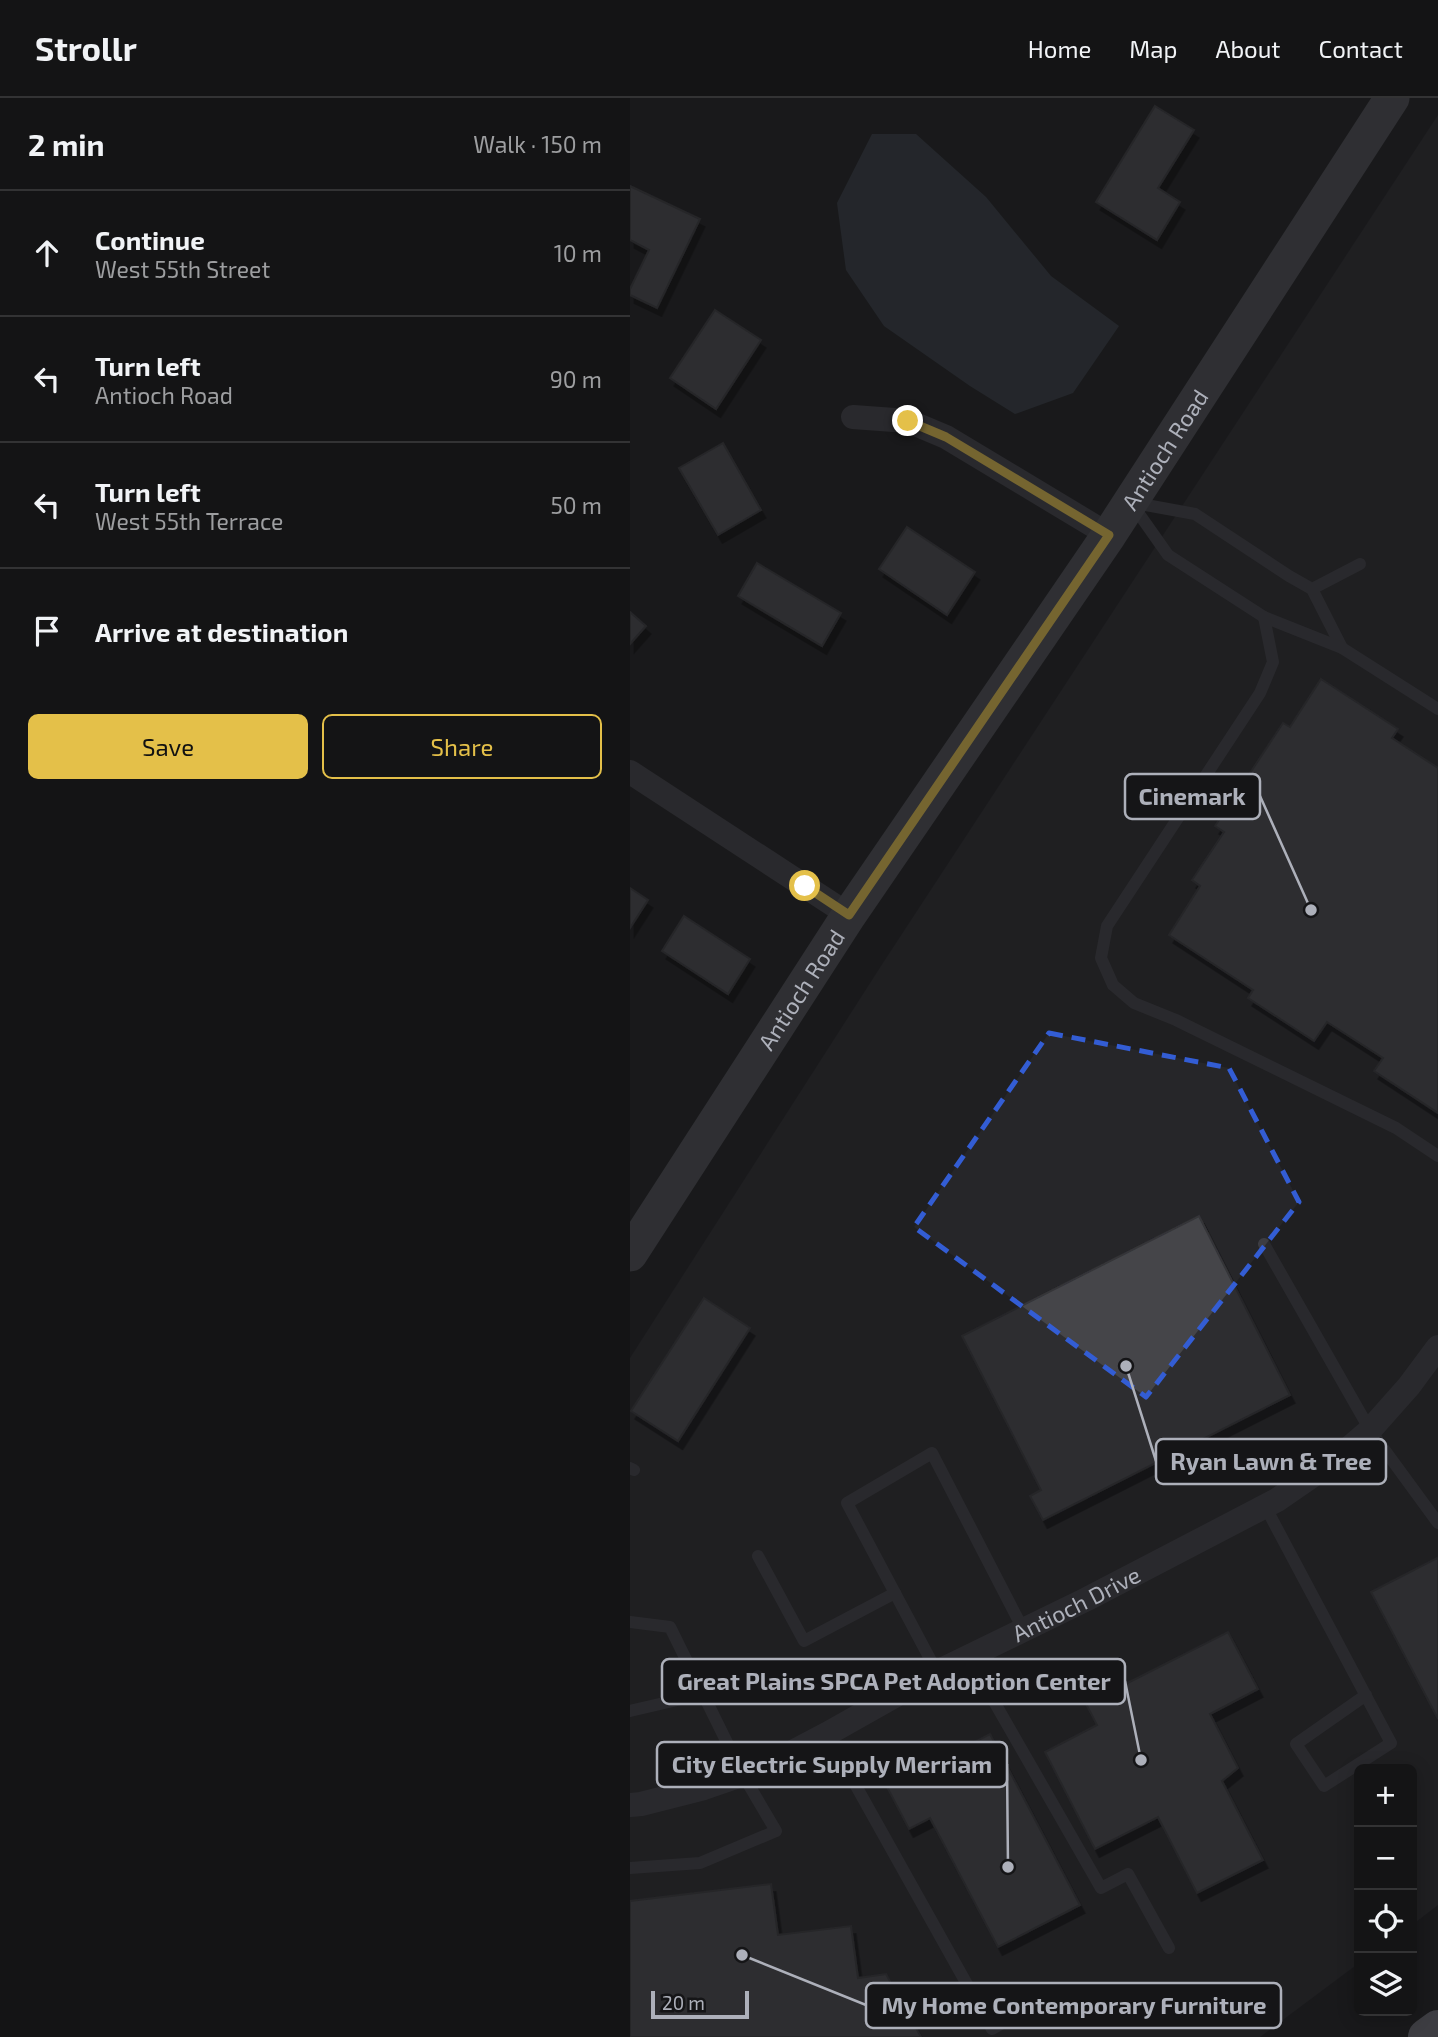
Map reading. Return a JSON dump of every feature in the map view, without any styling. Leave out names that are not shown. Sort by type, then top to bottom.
[{"type":"highway","points":[[1427,2037],[1438,2029]]},
{"type":"main road","name":"Antioch Road","points":[[630,1254],[849,915],[1109,535],[1392,98]]},
{"type":"street","points":[[853,417],[908,421],[946,437],[1109,535]]},
{"type":"street","points":[[630,772],[849,915]]},
{"type":"street","name":"Antioch Drive","points":[[630,1805],[704,1788],[762,1768],[937,1671],[1087,1599],[1265,1506],[1335,1460],[1370,1430],[1433,1361]]},
{"type":"lane","points":[[1130,502],[1195,514],[1312,589],[1342,648]]},
{"type":"lane","points":[[1130,502],[1168,555],[1264,617],[1342,648],[1438,709]]},
{"type":"lane","points":[[1312,589],[1360,564]]},
{"type":"lane","points":[[1264,617],[1273,662],[1260,693],[1107,926],[1101,958],[1113,985],[1134,1003],[1176,1020],[1396,1128],[1438,1156]]},
{"type":"lane","points":[[1264,1244],[1370,1430],[1438,1523]]},
{"type":"lane","points":[[937,1671],[847,1503],[932,1453],[1023,1629]]},
{"type":"lane","points":[[1265,1506],[1366,1695],[1391,1743],[1324,1786],[1296,1744],[1366,1695]]},
{"type":"lane","points":[[758,1556],[804,1641],[895,1593]]},
{"type":"lane","points":[[630,1622],[670,1627],[743,1775],[776,1830],[700,1863],[630,1868]]},
{"type":"lane","points":[[968,1656],[1101,1888],[1128,1874],[1169,1948]]},
{"type":"lane","points":[[630,1711],[703,1694]]},
{"type":"lane","points":[[827,1734],[992,2029],[1053,1994]]},
{"type":"highlighted area","points":[[1049,1033],[1229,1068],[1299,1202],[1146,1397],[914,1227]]},
{"type":"shaded area","points":[[1438,115],[1438,1905],[1417,1921],[1417,1764],[1354,1764],[1354,1967],[1260,2037],[630,2037],[630,1358],[881,966]]},
{"type":"shaded area","points":[[872,134],[916,134],[986,197],[1051,276],[1119,326],[1073,393],[1015,414],[884,326],[846,270],[837,203]]},
{"type":"building","points":[[1155,106],[1194,130],[1158,188],[1180,202],[1157,240],[1096,202]]},
{"type":"building","points":[[630,186],[700,219],[657,308],[630,295],[630,289],[649,250],[630,240]]},
{"type":"building","points":[[715,310],[761,340],[716,409],[670,378]]},
{"type":"building","points":[[723,443],[761,510],[718,535],[679,468]]},
{"type":"building","points":[[907,527],[975,572],[947,615],[879,569]]},
{"type":"building","points":[[757,563],[841,613],[822,646],[738,596]]},
{"type":"building","points":[[630,612],[646,626],[630,644]]},
{"type":"building","points":[[1321,679],[1398,729],[1392,738],[1438,768],[1438,1113],[1374,1071],[1383,1058],[1327,1022],[1314,1041],[1248,998],[1253,990],[1169,935],[1200,886],[1192,880],[1224,832],[1215,826],[1283,723],[1290,727]]},
{"type":"building","points":[[630,888],[648,900],[630,928]]},
{"type":"building","points":[[684,916],[750,959],[728,994],[662,951]]},
{"type":"building","points":[[1199,1216],[1290,1395],[1043,1520],[1030,1496],[1041,1490],[962,1336]]},
{"type":"building","points":[[704,1298],[750,1328],[678,1441],[631,1411]]},
{"type":"building","points":[[1437,1558],[1438,1560],[1438,1719],[1371,1592]]},
{"type":"building","points":[[1228,1632],[1258,1689],[1210,1714],[1238,1768],[1222,1781],[1263,1860],[1197,1893],[1158,1817],[1095,1849],[1045,1752],[1097,1725],[1086,1704]]},
{"type":"building","points":[[990,1734],[1080,1905],[998,1947],[930,1818],[909,1829],[887,1787]]},
{"type":"building","points":[[771,1884],[778,1935],[851,1926],[858,1978],[886,1974],[921,2037],[630,2037],[630,1901]]},
{"type":"place","name":"Cinemark","points":[[1311,910]]},
{"type":"place","name":"Ryan Lawn & Tree","points":[[1126,1366]]},
{"type":"place","name":"Great Plains SPCA Pet Adoption Center","points":[[1141,1760]]},
{"type":"place","name":"City Electric Supply Merriam","points":[[1008,1867]]},
{"type":"place","name":"My Home Contemporary Furniture","points":[[742,1955]]},
{"type":"route","points":[[805,886],[849,915],[1109,535],[946,437],[908,421]]}]
